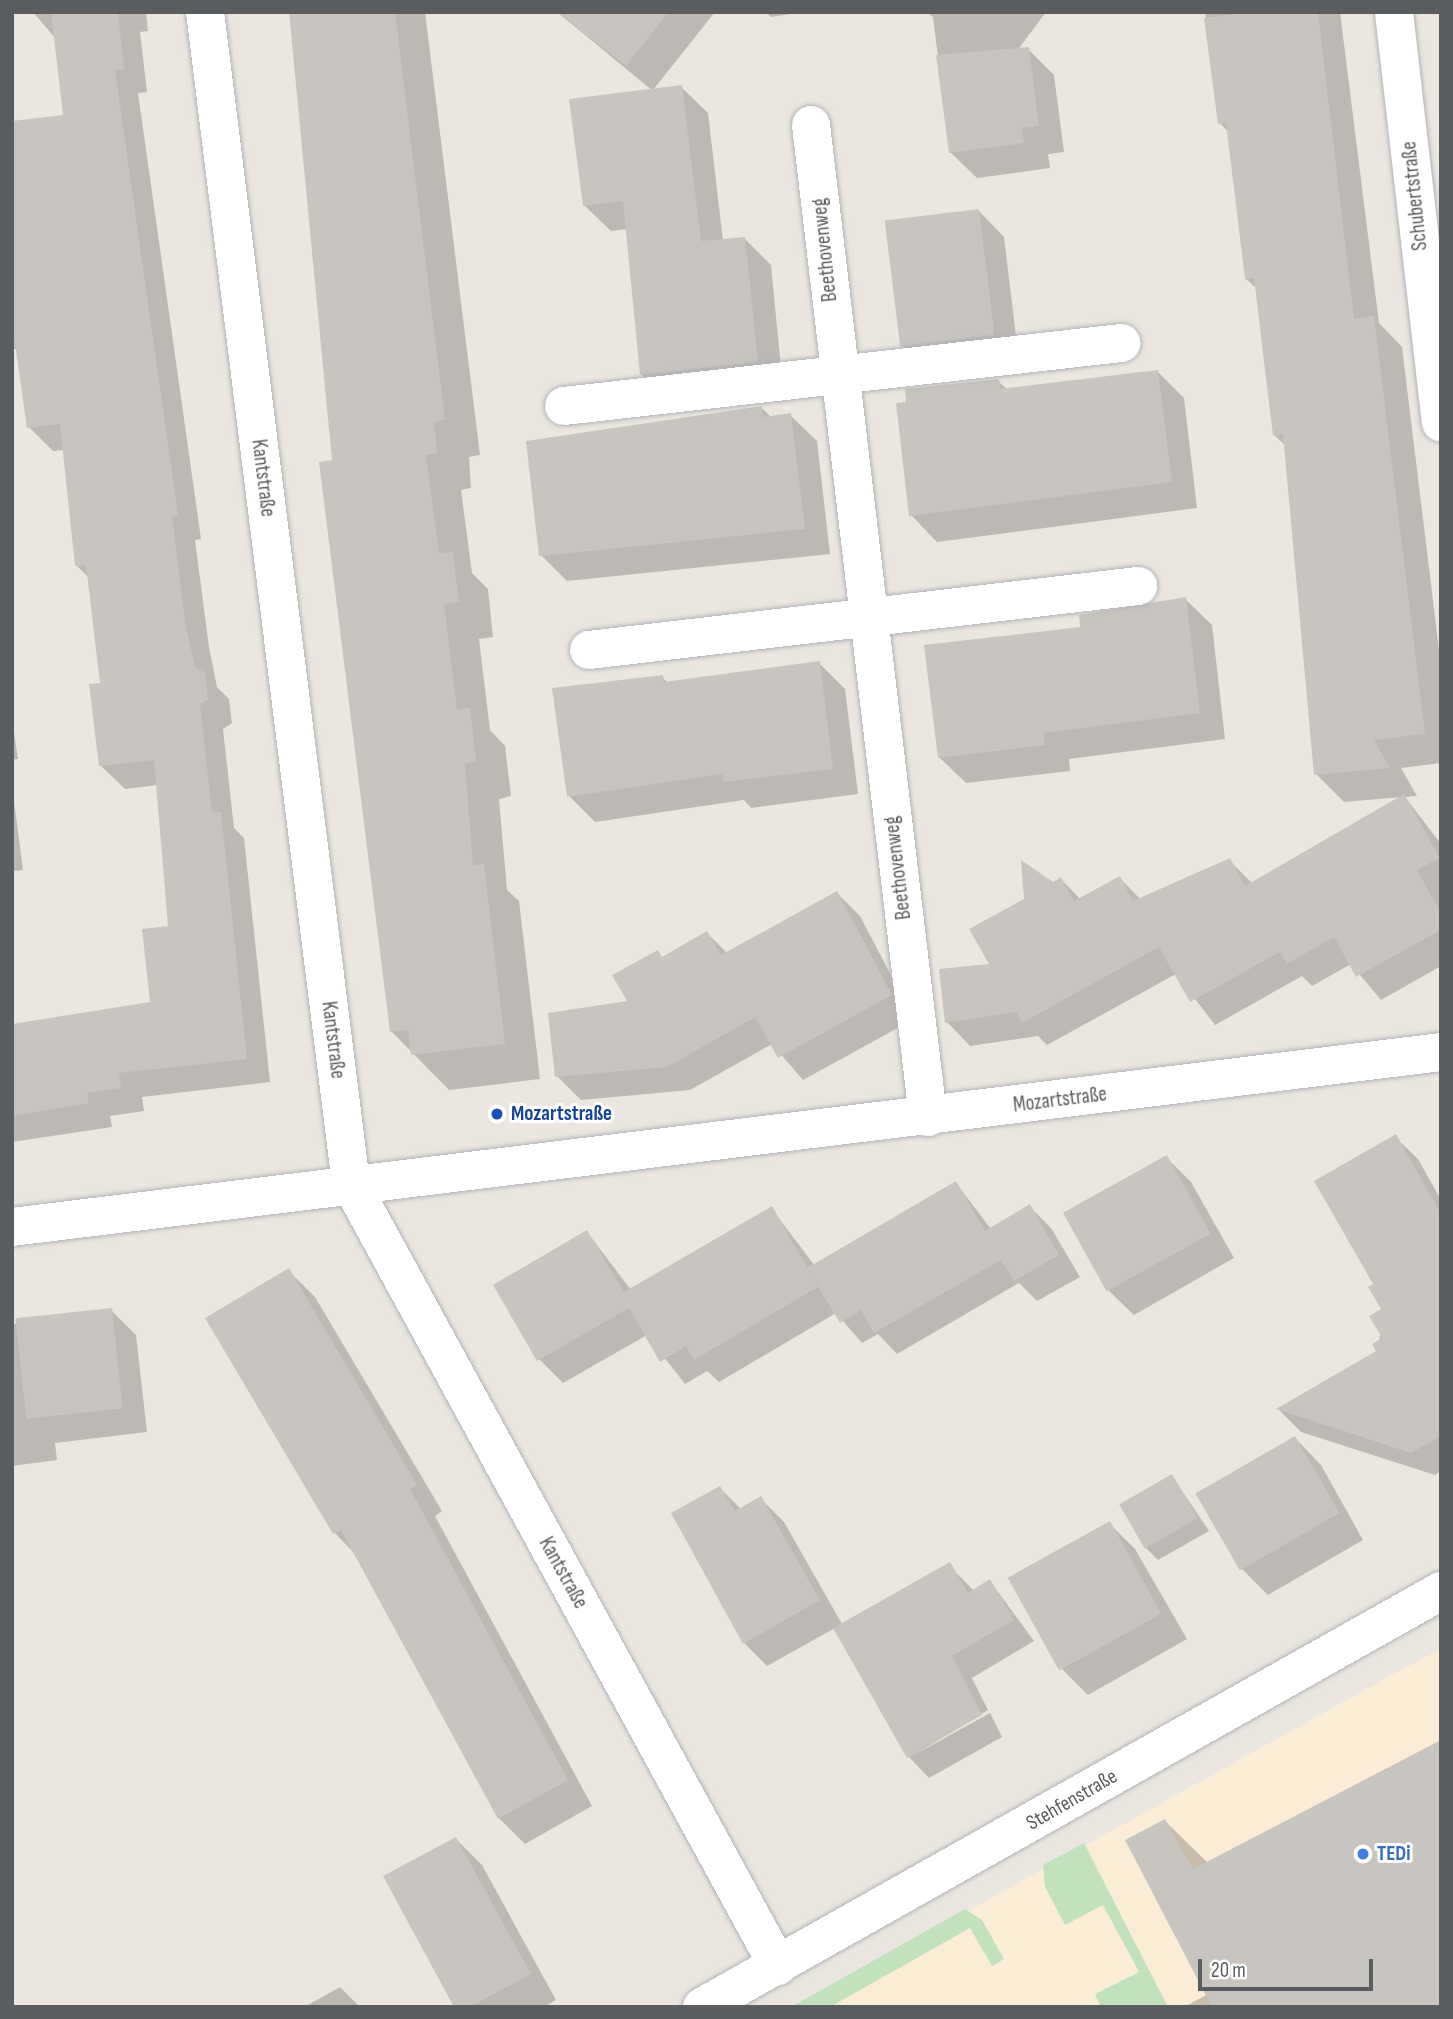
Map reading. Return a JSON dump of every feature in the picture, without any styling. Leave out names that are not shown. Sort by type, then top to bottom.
[{"type":"street","name":"Kantstraße","points":[[205,12],[351,1184],[778,1966]]},
{"type":"street","name":"Schubertstraße","points":[[1394,12],[1441,422]]},
{"type":"street","name":"Beethovenweg","points":[[811,125],[838,374],[928,1117]]},
{"type":"street","points":[[564,405],[1121,343]]},
{"type":"street","points":[[589,650],[1138,586]]},
{"type":"street","name":"Mozartstraße","points":[[12,1227],[351,1184],[928,1117],[1441,1052]]},
{"type":"street","name":"Stehfenstraße","points":[[702,2007],[1441,1591]]},
{"type":"shaded area","points":[[1441,1649],[1441,2007],[796,2007],[1388,1677]]},
{"type":"green space","points":[[1084,1843],[1168,2007],[1101,2007],[1095,1994],[1139,1972],[1103,1905],[1065,1925],[1045,1887],[1043,1865]]},
{"type":"green space","points":[[965,1909],[982,1920],[1004,1959],[992,1966],[970,1928],[830,2007],[791,2007]]},
{"type":"building","points":[[51,12],[118,12],[124,69],[115,70],[178,515],[172,516],[185,621],[195,667],[205,673],[208,699],[200,704],[212,813],[221,812],[247,1059],[119,1073],[121,1088],[87,1093],[89,1103],[12,1116],[12,1024],[150,1002],[142,929],[168,926],[154,760],[99,766],[89,684],[100,683],[86,565],[75,566],[60,424],[27,428],[12,322],[12,121],[63,115]]},
{"type":"building","points":[[289,12],[395,12],[445,420],[434,422],[437,453],[426,455],[439,553],[453,552],[459,602],[444,604],[457,710],[470,708],[476,761],[465,764],[473,865],[484,864],[505,1044],[411,1055],[408,1030],[390,1032],[319,462],[332,460]]},
{"type":"building","points":[[557,12],[668,12],[626,66]]},
{"type":"building","points":[[1251,12],[1318,12],[1354,319],[1374,316],[1425,734],[1374,740],[1390,768],[1314,775],[1283,434],[1273,436],[1254,278],[1245,279],[1226,123],[1218,124],[1204,18]]},
{"type":"building","points":[[1029,47],[1039,126],[1022,128],[1024,143],[949,153],[936,55]]},
{"type":"building","points":[[682,85],[701,241],[745,237],[758,362],[640,375],[623,201],[583,206],[569,99]]},
{"type":"building","points":[[979,209],[994,335],[900,347],[885,221]]},
{"type":"building","points":[[1158,370],[1172,482],[909,516],[896,403],[906,402],[905,389],[999,379],[1000,389]]},
{"type":"building","points":[[762,406],[763,417],[791,413],[805,529],[539,556],[526,441]]},
{"type":"building","points":[[1186,597],[1200,713],[1043,733],[1045,745],[938,758],[924,645],[1080,627],[1079,615]]},
{"type":"building","points":[[820,661],[833,769],[723,782],[722,774],[567,797],[552,688],[663,675],[664,682]]},
{"type":"building","points":[[1404,794],[1440,858],[1417,870],[1441,913],[1441,930],[1356,977],[1334,937],[1287,964],[1280,952],[1190,1002],[1159,947],[1022,1023],[1017,1012],[945,1023],[939,969],[989,964],[969,929],[1024,899],[1021,860],[1053,882],[1061,877],[1074,901],[1120,876],[1133,901],[1230,858],[1245,886]]},
{"type":"building","points":[[837,891],[892,995],[778,1058],[755,1017],[667,1067],[555,1077],[548,1013],[627,1001],[612,975],[658,950],[662,957],[707,931],[721,955]]},
{"type":"building","points":[[1396,1134],[1441,1214],[1441,1436],[1411,1453],[1276,1409],[1376,1351],[1372,1344],[1382,1338],[1369,1316],[1381,1309],[1368,1287],[1373,1284],[1314,1181]]},
{"type":"building","points":[[1167,1155],[1211,1234],[1107,1291],[1063,1213]]},
{"type":"building","points":[[956,1181],[985,1231],[1030,1204],[1059,1255],[1014,1281],[1001,1260],[874,1333],[861,1310],[840,1323],[807,1268]]},
{"type":"building","points":[[772,1206],[818,1287],[694,1360],[686,1346],[660,1362],[629,1308],[537,1361],[493,1285],[587,1230],[624,1292]]},
{"type":"building","points":[[289,1268],[417,1485],[410,1489],[568,1780],[498,1819],[341,1530],[333,1534],[205,1318]]},
{"type":"building","points":[[112,1308],[123,1408],[26,1419],[16,1318]]},
{"type":"building","points":[[1295,1436],[1340,1513],[1240,1571],[1195,1494]]},
{"type":"building","points":[[1172,1474],[1198,1518],[1145,1549],[1119,1504]]},
{"type":"building","points":[[720,1486],[735,1511],[761,1496],[820,1600],[743,1644],[671,1513]]},
{"type":"building","points":[[1110,1521],[1161,1614],[1059,1670],[1008,1578]]},
{"type":"building","points":[[950,1562],[968,1593],[990,1579],[1014,1620],[952,1656],[982,1715],[907,1758],[833,1628]]},
{"type":"building","points":[[1441,1740],[1441,2007],[1212,2007],[1125,1840],[1165,1819],[1193,1869]]},
{"type":"building","points":[[456,1837],[531,1974],[470,2007],[454,2007],[383,1876]]},
{"type":"place","name":"Mozartstraße","points":[[497,1114]]},
{"type":"place","name":"TEDi","points":[[1363,1854]]}]
